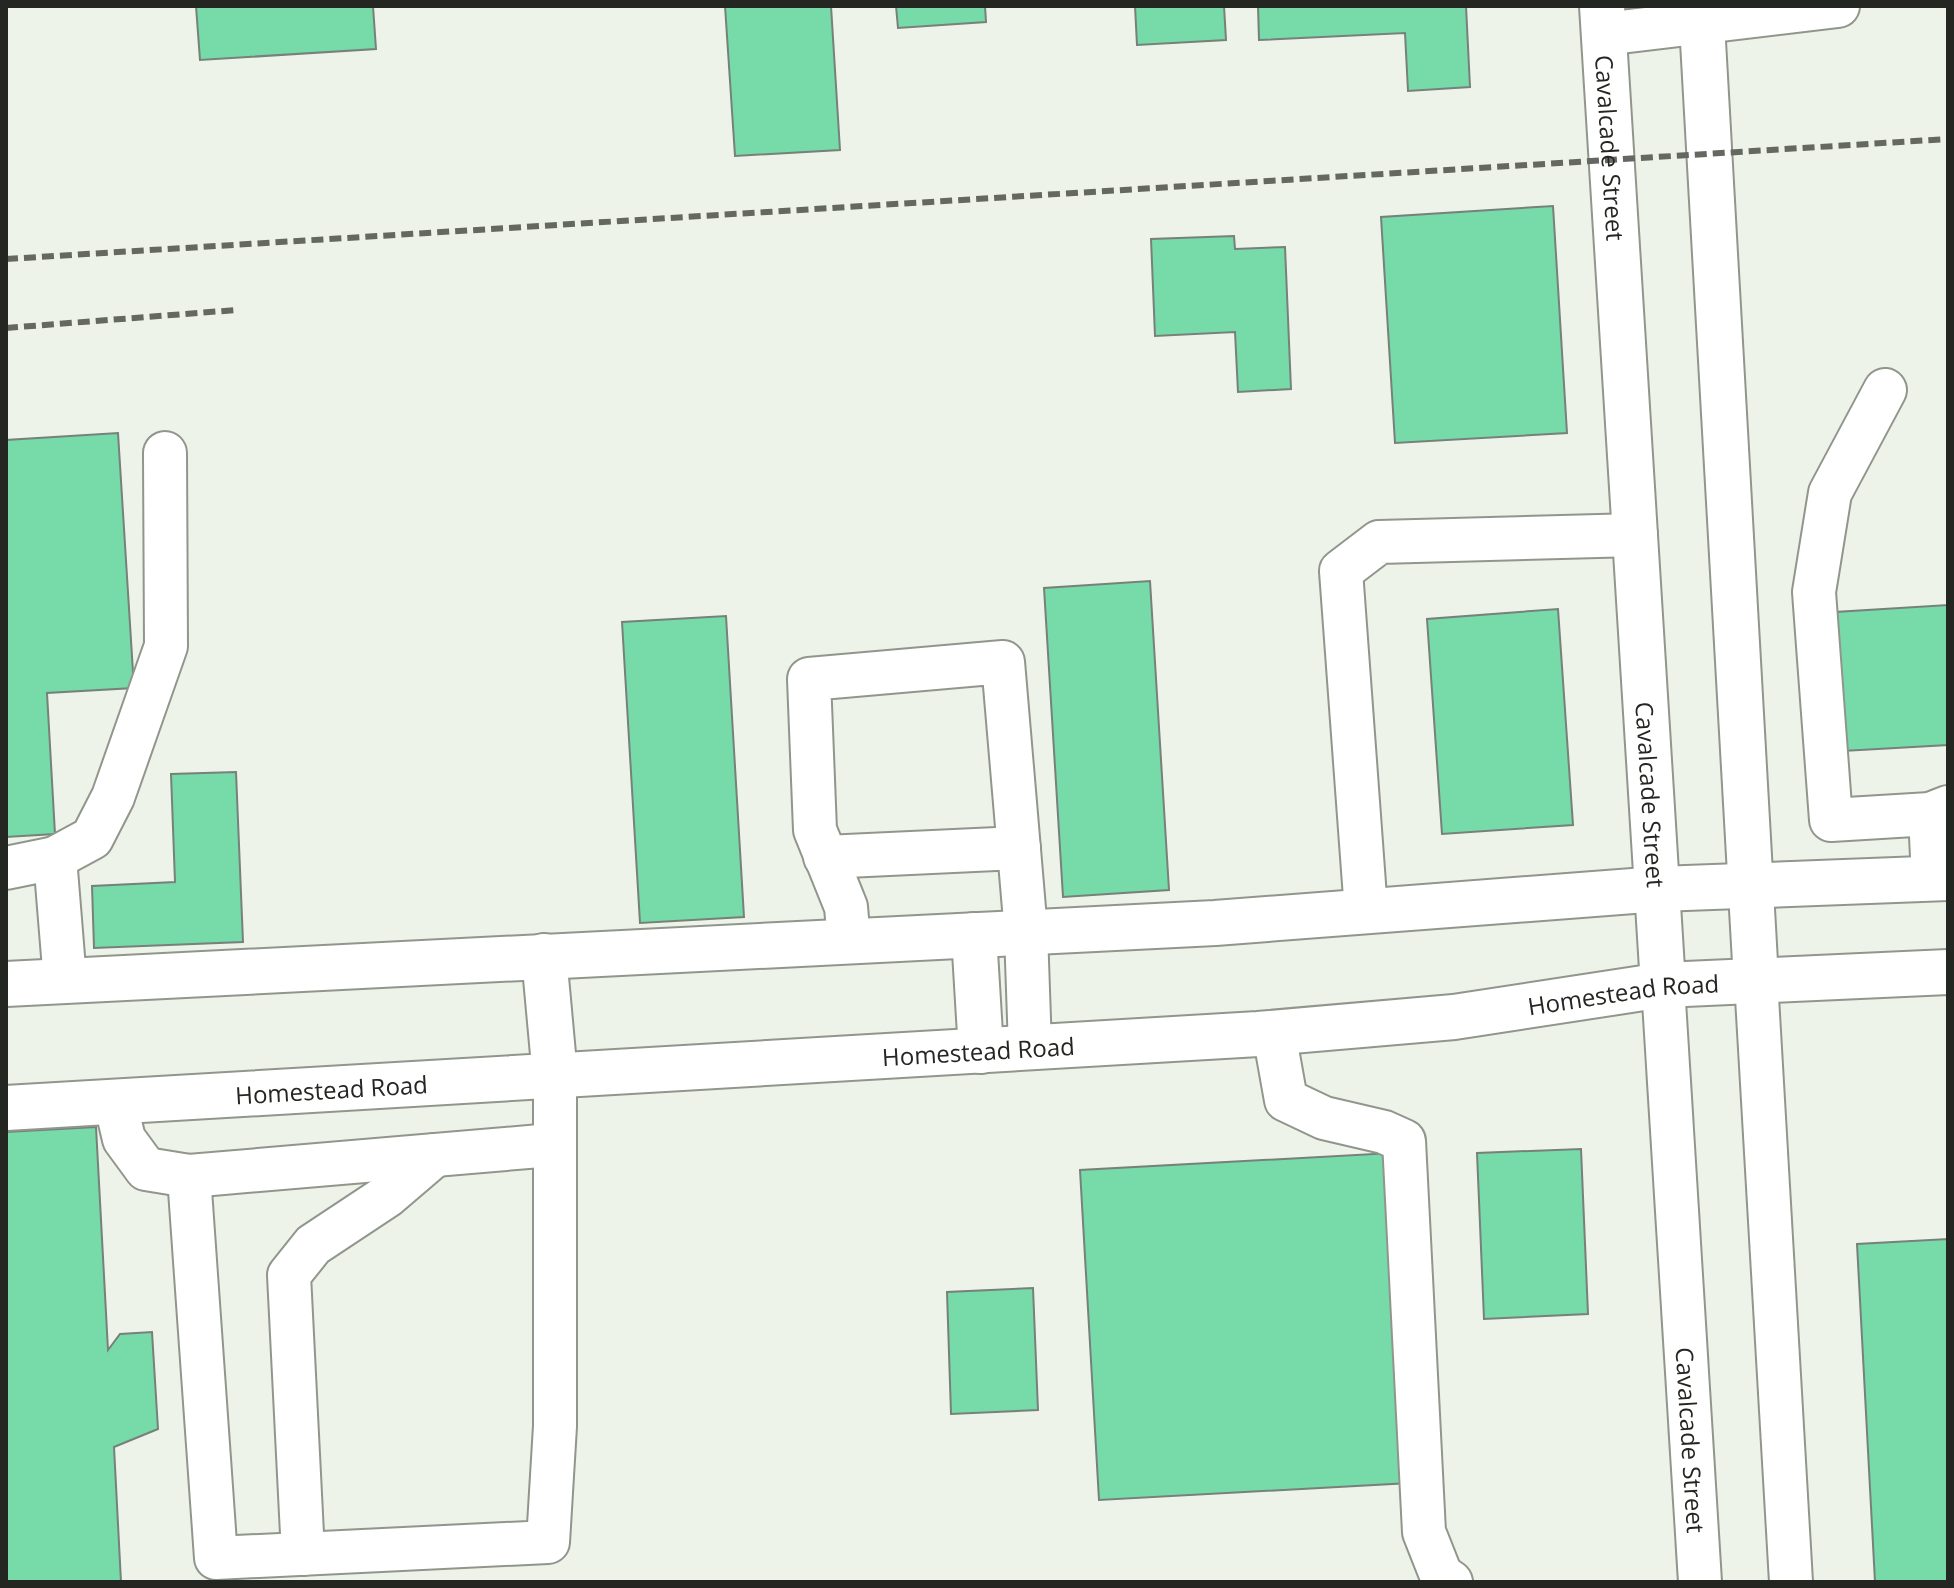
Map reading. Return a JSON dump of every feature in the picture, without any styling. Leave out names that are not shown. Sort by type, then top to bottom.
[{"type":"main road","points":[[1702,15],[1756,980]]},
{"type":"main road","name":"Cavalcade Street","points":[[1603,20],[1663,985]]},
{"type":"main road","points":[[6,984],[974,935],[1659,889],[1940,878]]},
{"type":"main road","points":[[974,935],[981,1051]]},
{"type":"main road","points":[[544,956],[555,1076]]},
{"type":"main road","name":"Homestead Road","points":[[6,1108],[1274,1033],[1454,1017],[1663,985],[1948,972]]},
{"type":"street","points":[[1603,20],[1838,6]]},
{"type":"street","points":[[1885,390],[1830,493],[1814,592],[1831,820],[1939,810],[1940,878]]},
{"type":"street","points":[[6,868],[55,858],[92,838],[113,797],[166,646],[165,453]]},
{"type":"street","points":[[1366,911],[1341,571],[1379,542],[1636,535]]},
{"type":"street","points":[[849,941],[846,907],[815,830],[809,679],[1003,662],[1026,932],[1030,1048]]},
{"type":"street","points":[[825,857],[1019,848]]},
{"type":"street","points":[[55,858],[65,981]]},
{"type":"street","points":[[1756,980],[1791,1582]]},
{"type":"street","name":"Cavalcade Street","points":[[1663,985],[1700,1582]]},
{"type":"street","points":[[1274,1033],[1286,1100],[1324,1118],[1384,1132],[1404,1141],[1424,1532],[1441,1575],[1451,1582]]},
{"type":"street","points":[[189,1176],[216,1558],[548,1542],[555,1426],[552,1145],[555,1076]]},
{"type":"street","points":[[115,1101],[124,1139],[146,1169],[189,1176],[552,1145]]},
{"type":"street","points":[[303,1554],[289,1275],[313,1245],[387,1196],[435,1155]]},
{"type":"building","points":[[196,6],[373,6],[376,49],[200,60]]},
{"type":"building","points":[[725,6],[831,6],[840,150],[735,156]]},
{"type":"building","points":[[896,6],[985,6],[986,22],[898,28]]},
{"type":"building","points":[[1135,6],[1224,6],[1226,40],[1137,45]]},
{"type":"building","points":[[1258,6],[1466,6],[1470,87],[1408,91],[1405,33],[1259,40]]},
{"type":"building","points":[[1553,206],[1567,433],[1395,443],[1381,217]]},
{"type":"building","points":[[1234,236],[1235,249],[1285,247],[1291,389],[1238,392],[1235,332],[1155,336],[1151,239]]},
{"type":"building","points":[[118,433],[134,688],[47,693],[55,834],[6,837],[6,440]]},
{"type":"building","points":[[1150,581],[1169,890],[1063,897],[1044,588]]},
{"type":"building","points":[[1948,605],[1948,745],[1843,751],[1835,612]]},
{"type":"building","points":[[1558,609],[1573,825],[1442,834],[1427,619]]},
{"type":"building","points":[[726,616],[744,917],[640,923],[622,622]]},
{"type":"building","points":[[236,772],[243,942],[94,948],[92,886],[175,882],[171,774]]},
{"type":"building","points":[[96,1127],[108,1350],[120,1334],[152,1332],[158,1429],[114,1447],[121,1582],[6,1582],[6,1132]]},
{"type":"building","points":[[1581,1149],[1588,1314],[1484,1319],[1477,1153]]},
{"type":"building","points":[[1392,1153],[1410,1483],[1099,1500],[1080,1170]]},
{"type":"building","points":[[1948,1239],[1948,1582],[1875,1582],[1857,1244]]},
{"type":"building","points":[[1033,1288],[1038,1410],[951,1414],[947,1292]]},
{"type":"railway","points":[[6,259],[1948,139]]},
{"type":"railway","points":[[6,328],[236,310]]}]
